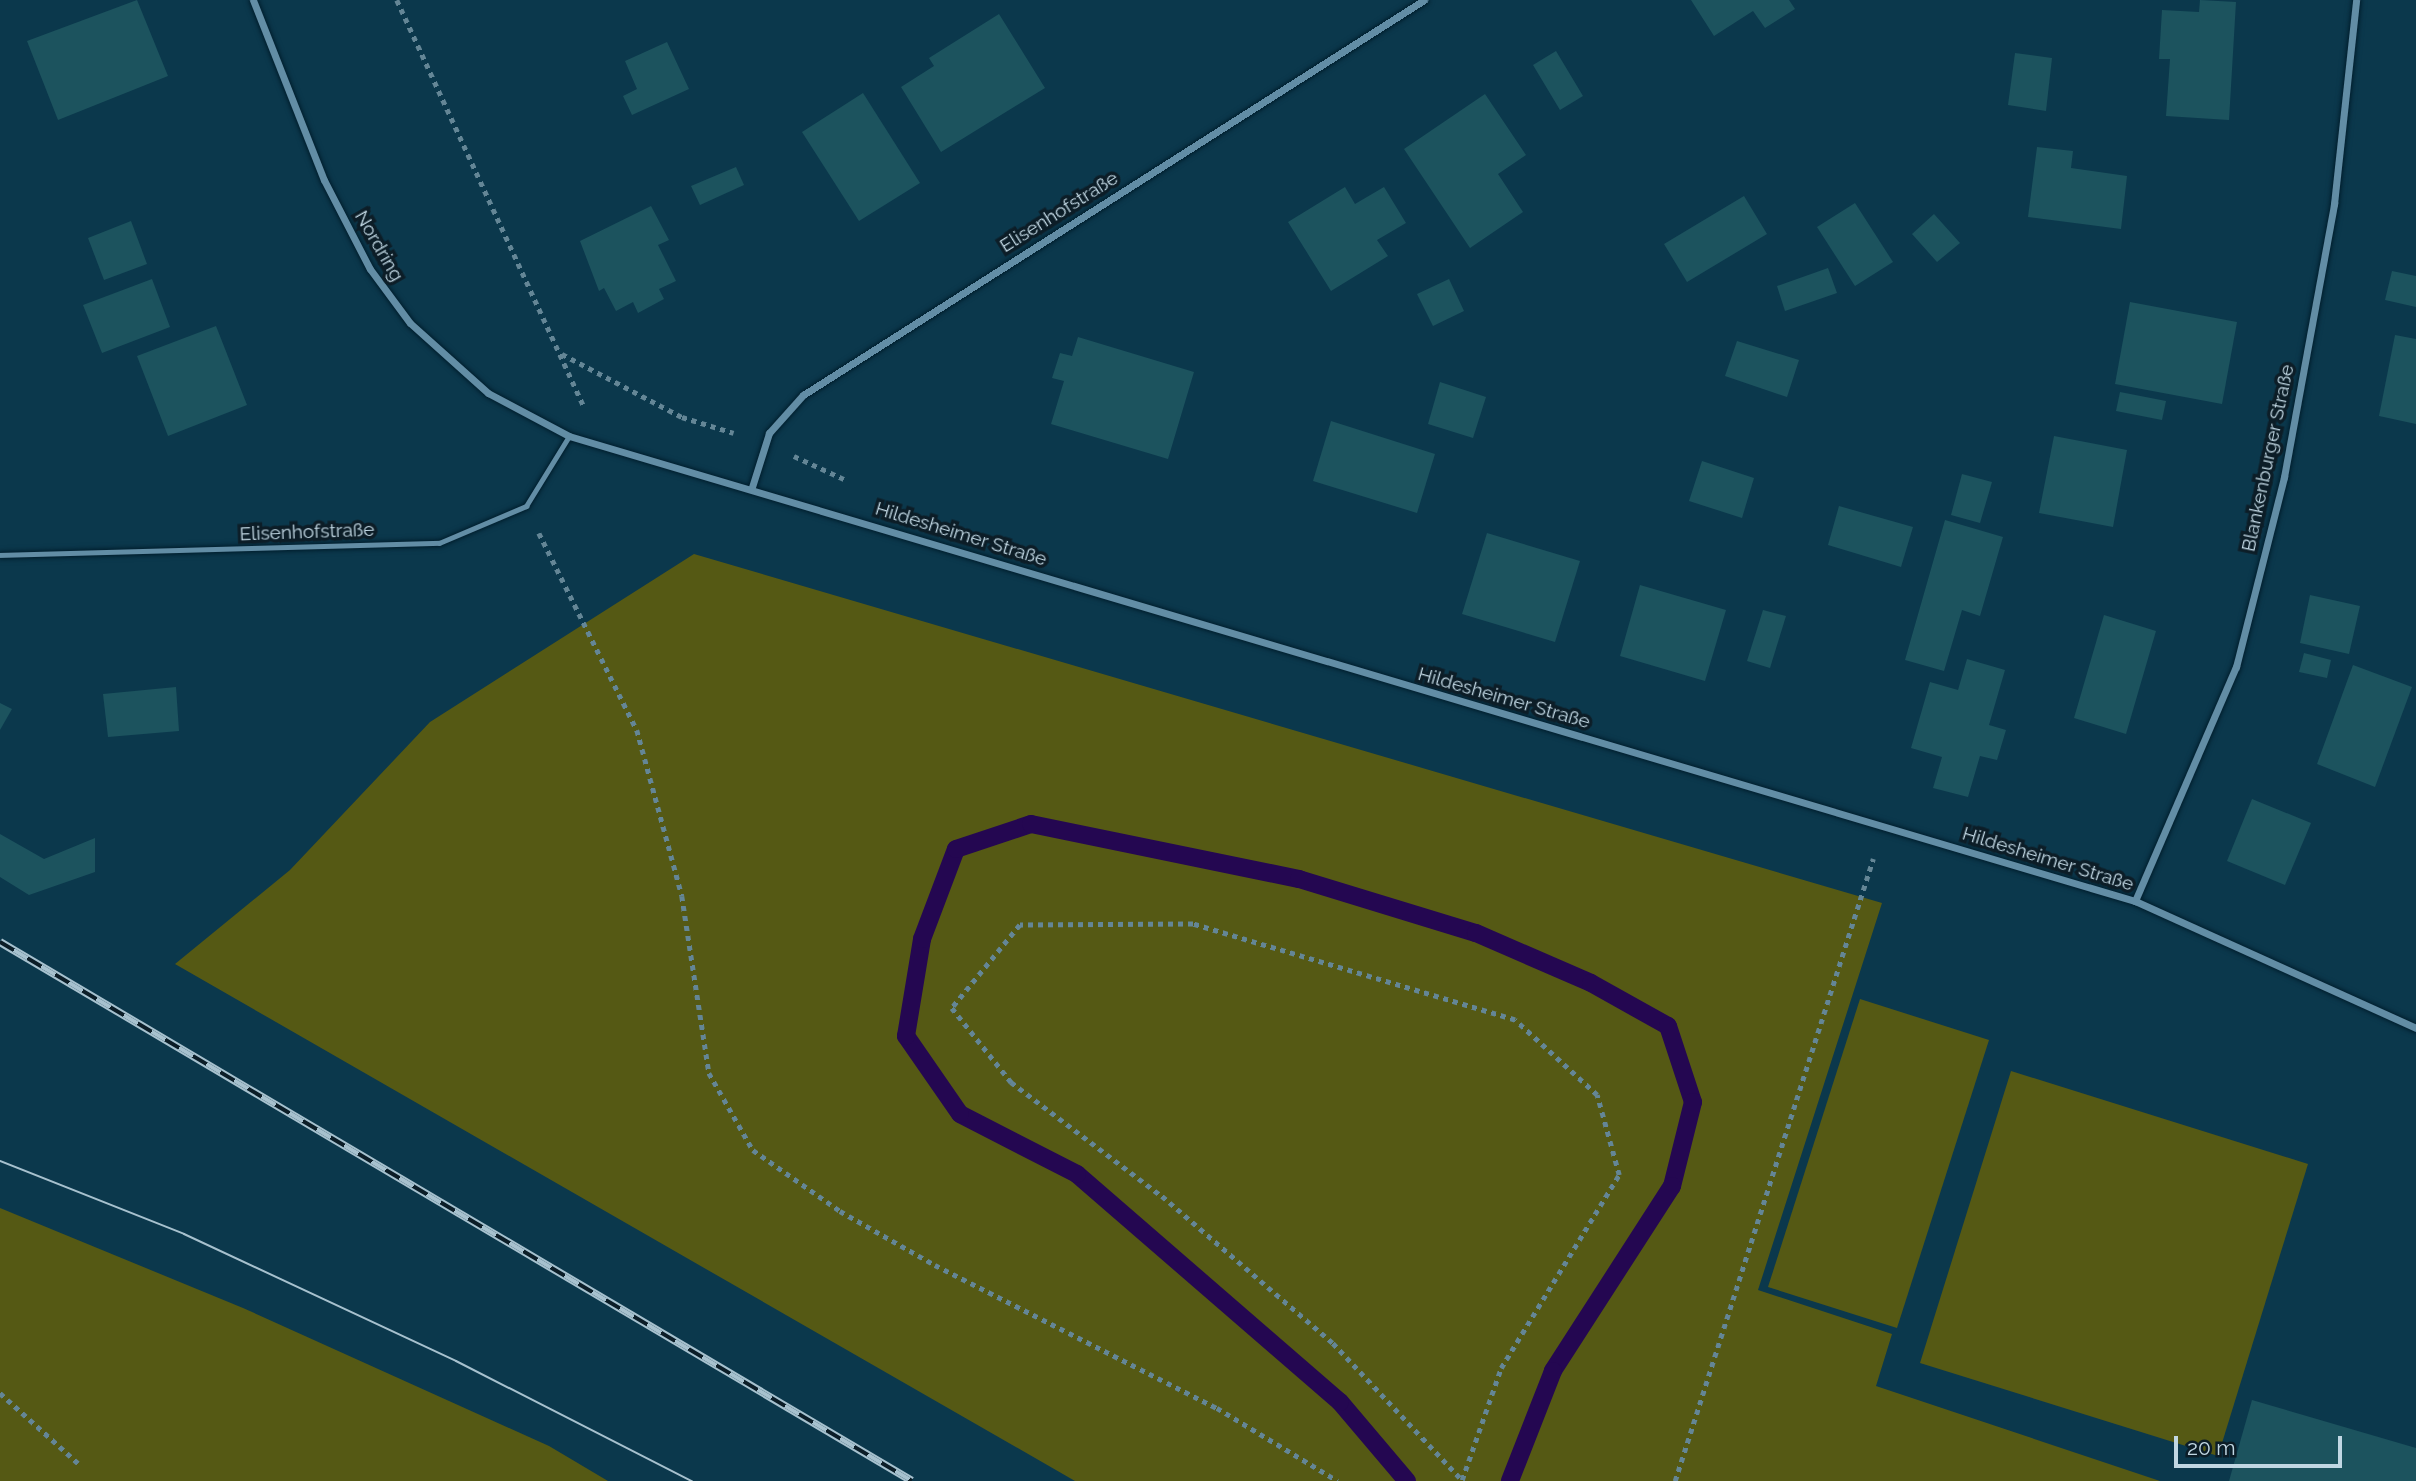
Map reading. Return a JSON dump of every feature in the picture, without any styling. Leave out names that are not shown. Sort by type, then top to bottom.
[{"type":"street","name":"Nordring","points":[[253,0],[324,180],[370,269],[410,323],[488,393],[569,436]]},
{"type":"street","name":"Elisenhofstraße","points":[[752,487],[769,433],[803,395],[1424,0]]},
{"type":"street","name":"Blankenburger Straße","points":[[2135,901],[2236,667],[2280,491],[2334,204],[2356,0]]},
{"type":"street","name":"Hildesheimer Straße","points":[[569,436],[752,487],[2135,901],[2416,1028]]},
{"type":"lane","points":[[526,506],[569,436]]},
{"type":"lane","name":"Elisenhofstraße","points":[[0,555],[439,543],[526,506]]},
{"type":"path","points":[[397,0],[515,269],[584,406],[569,436]]},
{"type":"path","points":[[526,506],[637,730],[682,896],[709,1073],[753,1150],[935,1265],[1217,1408],[1338,1481]]},
{"type":"path","points":[[1675,1481],[1882,824]]},
{"type":"path","points":[[1193,924],[1516,1020],[1597,1095],[1619,1174],[1501,1368],[1462,1480],[1333,1343],[1162,1196],[1010,1082],[952,1008],[1020,925],[1193,924]]},
{"type":"path","points":[[0,1393],[78,1464]]},
{"type":"shaded area","points":[[694,554],[1882,903],[1758,1290],[1892,1334],[1876,1386],[2160,1481],[1075,1481],[175,964],[290,870],[430,722]]},
{"type":"shaded area","points":[[1860,999],[1989,1040],[1897,1328],[1768,1287]]},
{"type":"shaded area","points":[[2011,1071],[2308,1164],[2218,1456],[1920,1363]]},
{"type":"shaded area","points":[[0,1208],[243,1308],[549,1446],[608,1481],[0,1481]]},
{"type":"building","points":[[137,0],[168,76],[58,120],[27,41]]},
{"type":"building","points":[[1691,0],[1789,0],[1795,9],[1765,28],[1753,11],[1714,36]]},
{"type":"building","points":[[2200,0],[2236,2],[2229,120],[2166,116],[2170,59],[2159,59],[2162,10],[2199,12]]},
{"type":"building","points":[[999,14],[1045,88],[941,152],[901,87],[934,66],[929,58]]},
{"type":"building","points":[[667,42],[689,89],[632,115],[623,96],[637,89],[625,61]]},
{"type":"building","points":[[1556,51],[1583,96],[1560,110],[1533,65]]},
{"type":"building","points":[[2015,53],[2052,58],[2046,111],[2008,105]]},
{"type":"building","points":[[863,93],[920,183],[859,221],[802,132]]},
{"type":"building","points":[[1485,94],[1526,155],[1498,174],[1523,212],[1470,248],[1404,149]]},
{"type":"building","points":[[2037,147],[2073,151],[2071,168],[2127,176],[2121,229],[2028,217]]},
{"type":"building","points":[[736,167],[744,185],[700,205],[691,186]]},
{"type":"building","points":[[1345,187],[1355,204],[1384,187],[1406,223],[1377,240],[1388,256],[1331,291],[1288,222]]},
{"type":"building","points":[[1744,196],[1767,234],[1687,282],[1664,244]]},
{"type":"building","points":[[1855,203],[1893,262],[1855,286],[1817,227]]},
{"type":"building","points":[[651,206],[669,240],[658,245],[676,281],[659,289],[664,299],[638,313],[633,302],[616,311],[604,288],[599,291],[580,241]]},
{"type":"building","points":[[1934,214],[1960,243],[1937,262],[1912,234]]},
{"type":"building","points":[[131,221],[147,264],[104,280],[88,238]]},
{"type":"building","points":[[1828,268],[1837,293],[1785,311],[1777,286]]},
{"type":"building","points":[[2392,271],[2416,276],[2416,307],[2385,300]]},
{"type":"building","points":[[152,279],[170,327],[102,353],[83,305]]},
{"type":"building","points":[[1449,279],[1464,311],[1433,326],[1417,294]]},
{"type":"building","points":[[2130,302],[2237,322],[2222,404],[2115,384]]},
{"type":"building","points":[[216,326],[247,405],[168,436],[137,356]]},
{"type":"building","points":[[2395,335],[2416,339],[2416,424],[2379,416]]},
{"type":"building","points":[[1078,337],[1194,372],[1168,459],[1051,424],[1064,381],[1052,378],[1060,353],[1072,356]]},
{"type":"building","points":[[1737,341],[1799,360],[1787,397],[1725,376]]},
{"type":"building","points":[[1440,382],[1486,397],[1473,438],[1428,424]]},
{"type":"building","points":[[2120,392],[2166,401],[2162,420],[2116,411]]},
{"type":"building","points":[[1331,421],[1435,454],[1417,513],[1313,481]]},
{"type":"building","points":[[2054,436],[2127,450],[2113,527],[2039,513]]},
{"type":"building","points":[[1702,461],[1754,478],[1742,518],[1689,501]]},
{"type":"building","points":[[1962,474],[1992,482],[1980,523],[1951,515]]},
{"type":"building","points":[[1839,506],[1913,527],[1901,567],[1828,545]]},
{"type":"building","points":[[1945,520],[2003,537],[1980,616],[1962,610],[1944,671],[1905,660]]},
{"type":"building","points":[[1487,533],[1580,561],[1555,642],[1462,614]]},
{"type":"building","points":[[1640,585],[1726,610],[1705,681],[1620,656]]},
{"type":"building","points":[[2310,595],[2360,606],[2349,654],[2300,643]]},
{"type":"building","points":[[1763,610],[1786,616],[1770,668],[1747,661]]},
{"type":"building","points":[[2104,615],[2156,631],[2126,734],[2074,718]]},
{"type":"building","points":[[2304,653],[2331,660],[2327,678],[2299,672]]},
{"type":"building","points":[[1967,659],[2005,670],[1989,725],[2006,730],[1997,760],[1980,756],[1968,797],[1933,788],[1942,757],[1911,748],[1930,682],[1958,690]]},
{"type":"building","points":[[2353,665],[2412,687],[2375,787],[2317,764]]},
{"type":"building","points":[[176,687],[179,731],[108,737],[103,694]]},
{"type":"building","points":[[0,703],[12,709],[0,730]]},
{"type":"building","points":[[2252,799],[2311,823],[2285,885],[2227,861]]},
{"type":"building","points":[[0,834],[44,859],[95,838],[95,872],[29,895],[0,877]]},
{"type":"building","points":[[2252,1400],[2416,1448],[2416,1481],[2229,1481]]},
{"type":"waterway","points":[[1407,1481],[1340,1402],[1077,1174],[960,1114],[906,1036],[922,939],[956,849],[1031,824],[1299,879],[1476,933],[1591,983],[1668,1026],[1693,1102],[1672,1186],[1553,1371],[1510,1481]]},
{"type":"tram line","points":[[0,1161],[184,1234],[456,1361],[692,1481]]},
{"type":"railway","points":[[0,942],[912,1481]]}]
